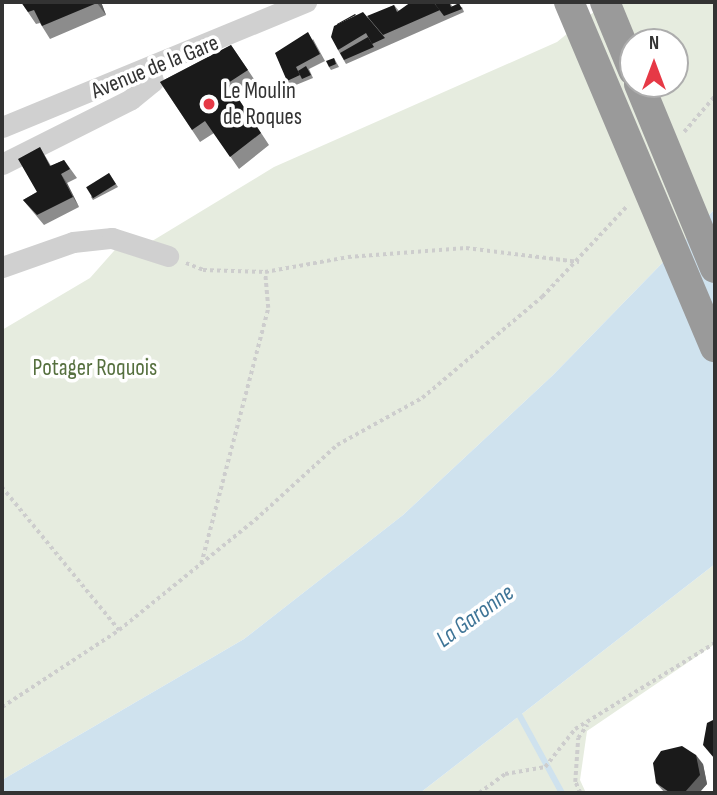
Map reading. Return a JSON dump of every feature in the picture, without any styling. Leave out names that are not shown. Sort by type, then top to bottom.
[{"type":"highway","points":[[569,2],[715,347]]},
{"type":"highway","points":[[606,2],[619,35]]},
{"type":"highway","points":[[645,98],[715,268]]},
{"type":"street","name":"Avenue de la Gare","points":[[2,127],[150,69],[306,2]]},
{"type":"street","points":[[2,164],[131,99],[153,80],[150,69]]},
{"type":"street","points":[[8,263],[73,242],[112,238],[168,256]]},
{"type":"path","points":[[2,706],[119,630],[200,566],[337,445],[422,398],[579,262],[618,219]]},
{"type":"path","points":[[168,256],[203,270],[265,272],[348,257],[466,248],[579,262]]},
{"type":"path","points":[[200,566],[268,309],[265,272]]},
{"type":"path","points":[[2,487],[119,630]]},
{"type":"path","points":[[479,793],[505,774],[545,767],[575,729],[588,724],[715,643]]},
{"type":"path","points":[[580,793],[575,782],[578,738],[588,724]]},
{"type":"green space","name":"Potager Roquois","points":[[606,2],[715,2],[715,209],[553,375],[403,515],[244,639],[2,780],[2,330],[90,278],[121,243],[134,252],[274,167],[557,42]]},
{"type":"green space","points":[[715,564],[715,644],[587,731],[580,780],[586,793],[420,793]]},
{"type":"water","name":"La Garonne","points":[[715,209],[715,564],[420,793],[2,793],[2,780],[244,639],[403,515],[553,375]]},
{"type":"building","points":[[21,2],[97,3],[42,26],[34,10],[28,12]]},
{"type":"building","points":[[411,2],[433,2],[440,10],[383,35],[367,16],[394,5],[397,12]]},
{"type":"building","points":[[449,2],[451,7],[459,3],[462,9],[444,16],[435,4]]},
{"type":"building","points":[[363,12],[385,38],[372,44],[366,33],[338,50],[331,37],[334,26]]},
{"type":"building","points":[[308,32],[320,54],[296,67],[300,75],[287,81],[275,53]]},
{"type":"building","points":[[368,37],[374,47],[344,60],[340,53]]},
{"type":"building","name":"Le Moulin de Roques","points":[[231,45],[248,70],[228,83],[261,133],[230,157],[205,121],[192,130],[160,82]]},
{"type":"building","points":[[334,58],[336,64],[329,67],[326,61]]},
{"type":"building","points":[[306,66],[311,75],[302,79],[298,71]]},
{"type":"building","points":[[40,147],[50,166],[64,160],[70,169],[61,174],[73,197],[37,215],[23,200],[37,192],[18,159]]},
{"type":"building","points":[[109,173],[116,184],[93,198],[86,187]]},
{"type":"building","points":[[715,719],[715,759],[703,745],[707,723]]},
{"type":"building","points":[[682,746],[696,755],[700,775],[685,792],[669,792],[656,783],[653,763],[661,751]]},
{"type":"waterway","points":[[516,709],[562,793]]},
{"type":"place","name":"Le Moulin de Roques","points":[[209,104]]}]
